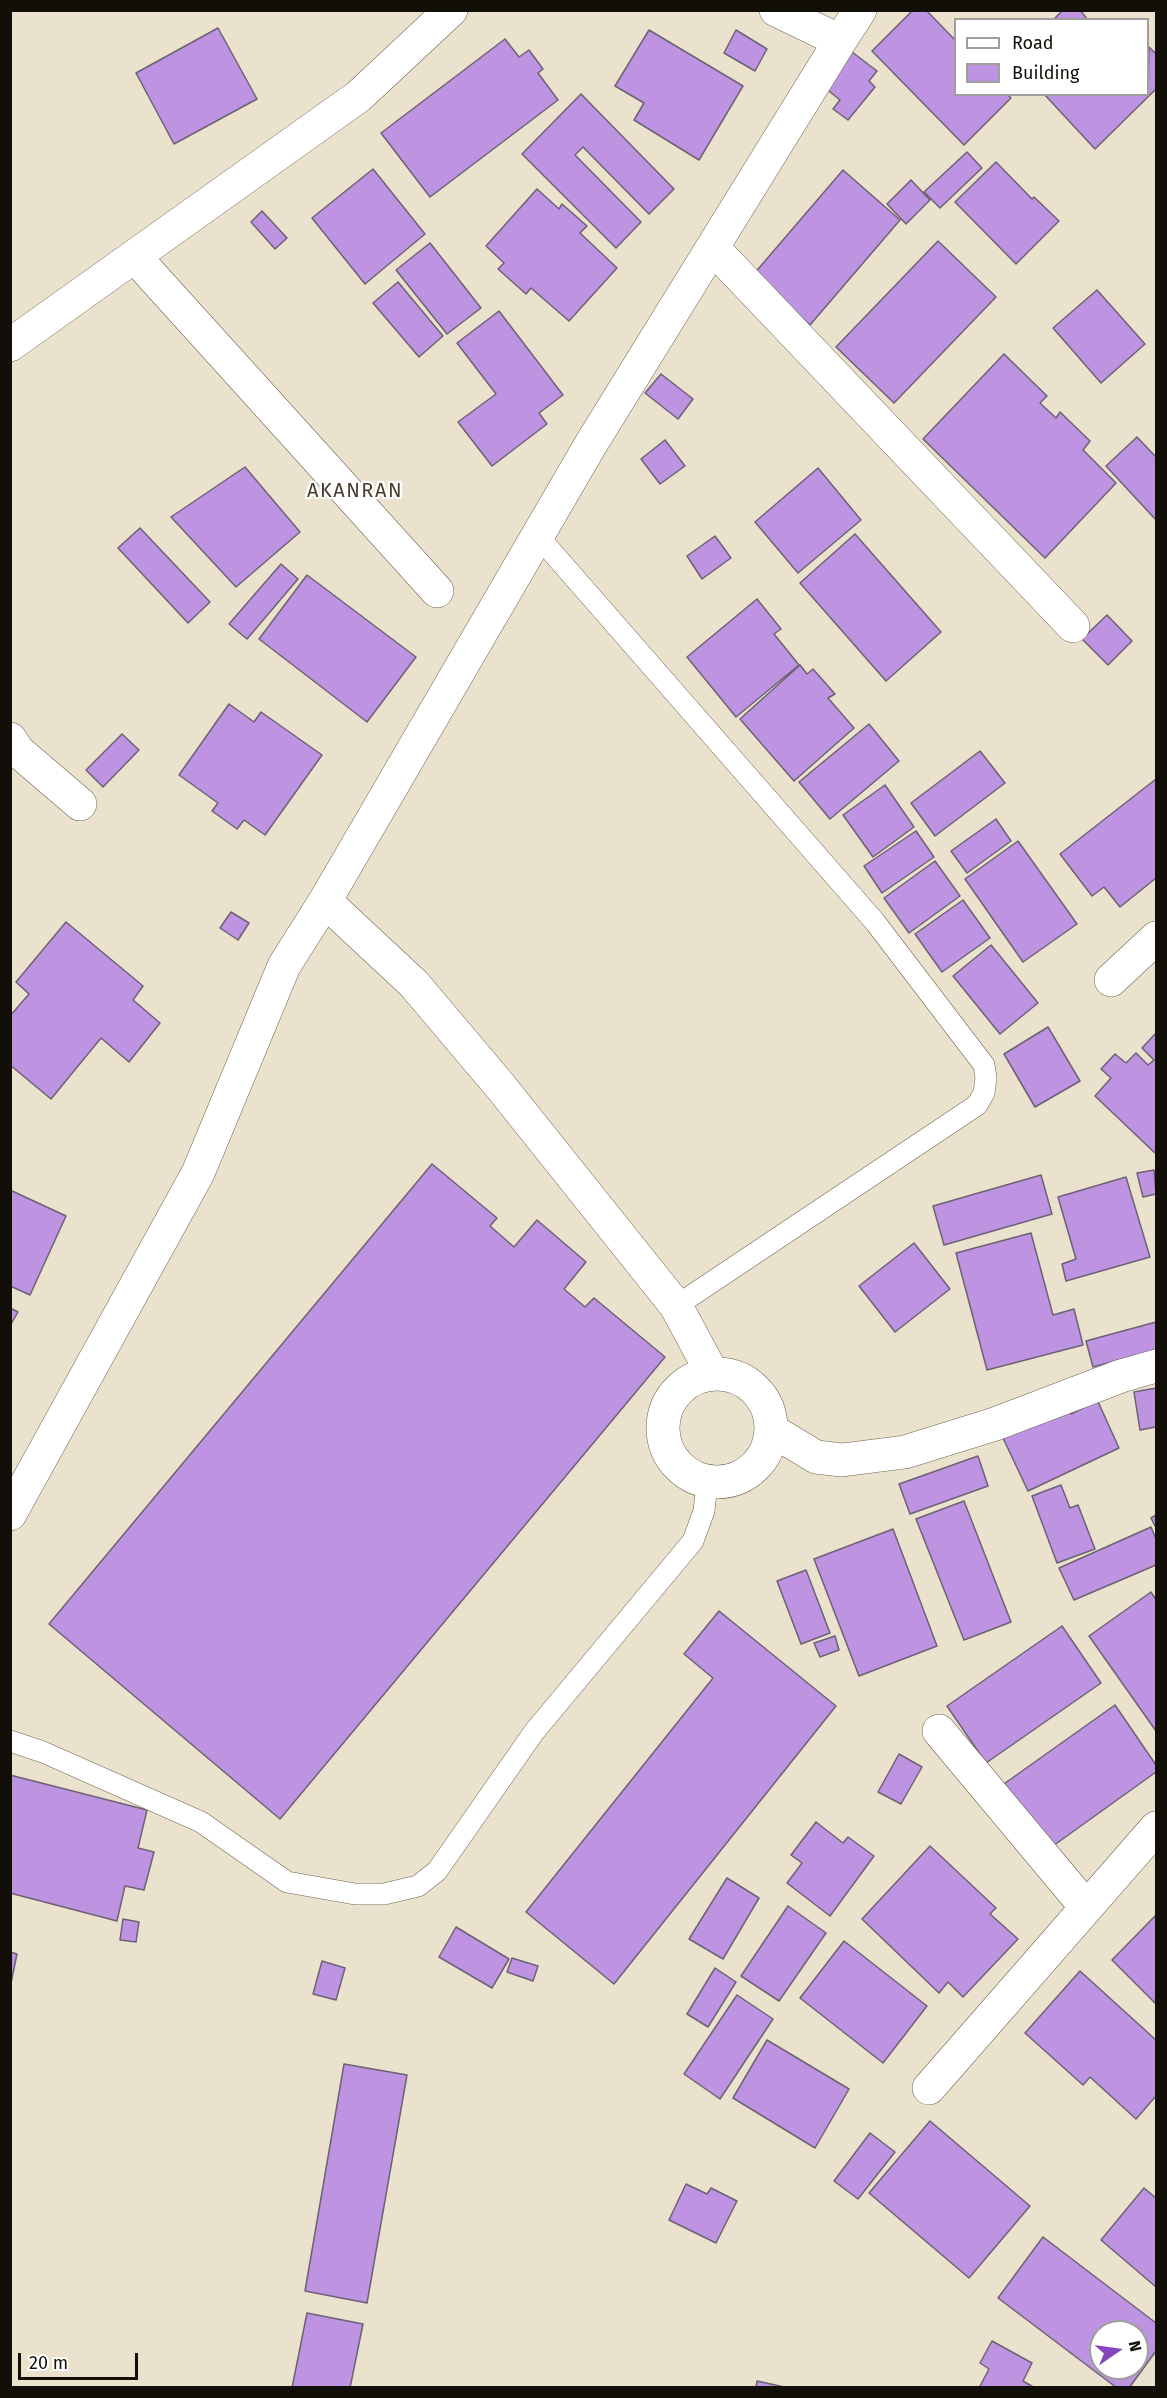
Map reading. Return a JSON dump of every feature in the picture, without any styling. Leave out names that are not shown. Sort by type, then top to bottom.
[{"type":"street","points":[[10,345],[358,96],[451,10]]},
{"type":"street","points":[[776,10],[840,41]]},
{"type":"street","points":[[10,1514],[198,1173],[284,966],[325,902],[591,444],[860,10]]},
{"type":"street","points":[[713,248],[1073,626]]},
{"type":"street","points":[[135,257],[436,591]]},
{"type":"street","points":[[10,739],[18,751],[80,804]]},
{"type":"street","points":[[325,902],[414,984],[501,1087],[676,1306],[712,1373]]},
{"type":"street","points":[[1110,980],[1156,938]]},
{"type":"street","points":[[773,1431],[816,1457],[842,1460],[905,1452],[995,1424],[1121,1376],[1156,1366]]},
{"type":"street","points":[[712,1373],[742,1378],[765,1400],[773,1431],[762,1460],[738,1480],[707,1483],[679,1468],[664,1442],[665,1410],[683,1384],[712,1373]]},
{"type":"street","points":[[939,1731],[1086,1908]]},
{"type":"street","points":[[929,2088],[1156,1828]]},
{"type":"lane","points":[[538,536],[875,922],[984,1065],[987,1078],[984,1092],[977,1104],[676,1306]]},
{"type":"lane","points":[[10,1741],[43,1752],[201,1822],[286,1882],[355,1894],[384,1894],[418,1886],[437,1871],[534,1732],[693,1541],[704,1511],[707,1483]]},
{"type":"building","points":[[913,10],[926,10],[954,39],[954,96],[1009,96],[1011,98],[964,145],[872,51]]},
{"type":"building","points":[[1063,10],[1080,10],[1086,18],[1055,18]]},
{"type":"building","points":[[218,28],[257,99],[174,144],[136,73]]},
{"type":"building","points":[[649,30],[743,86],[699,160],[634,120],[644,103],[615,86]]},
{"type":"building","points":[[736,30],[767,49],[755,71],[724,53]]},
{"type":"building","points":[[505,39],[519,57],[529,50],[543,69],[538,73],[558,100],[430,197],[381,133]]},
{"type":"building","points":[[1149,47],[1156,54],[1156,89],[1149,96]]},
{"type":"building","points":[[852,52],[877,71],[869,81],[875,87],[848,120],[833,109],[840,100],[824,87]]},
{"type":"building","points":[[581,94],[674,189],[649,214],[583,147],[575,155],[641,222],[616,248],[522,154]]},
{"type":"building","points":[[1046,96],[1149,96],[1095,149]]},
{"type":"building","points":[[967,152],[982,168],[940,208],[924,192]]},
{"type":"building","points":[[996,162],[1032,199],[1034,197],[1059,221],[1016,264],[955,202]]},
{"type":"building","points":[[373,169],[425,234],[365,284],[312,218]]},
{"type":"building","points":[[843,170],[900,220],[810,325],[753,275]]},
{"type":"building","points":[[911,180],[930,200],[906,224],[887,204]]},
{"type":"building","points":[[537,189],[559,209],[562,204],[587,226],[580,233],[617,268],[569,321],[531,288],[526,294],[498,269],[504,263],[486,246]]},
{"type":"building","points":[[262,211],[287,238],[275,249],[251,222]]},
{"type":"building","points":[[938,241],[996,297],[894,403],[836,347]]},
{"type":"building","points":[[430,243],[481,308],[447,334],[396,270]]},
{"type":"building","points":[[398,282],[443,336],[419,357],[373,303]]},
{"type":"building","points":[[1097,290],[1145,344],[1101,383],[1053,328]]},
{"type":"building","points":[[499,311],[563,395],[539,413],[547,424],[492,466],[458,422],[496,394],[457,343]]},
{"type":"building","points":[[1004,354],[1047,396],[1040,403],[1056,418],[1060,412],[1090,441],[1083,450],[1116,483],[1045,558],[923,439]]},
{"type":"building","points":[[661,374],[693,399],[678,419],[645,393]]},
{"type":"building","points":[[1137,437],[1156,457],[1156,520],[1106,466]]},
{"type":"building","points":[[665,440],[685,466],[660,484],[641,459]]},
{"type":"building","points":[[245,467],[300,532],[236,587],[171,517]]},
{"type":"building","points":[[818,468],[861,520],[798,573],[755,522]]},
{"type":"building","points":[[140,528],[210,602],[188,623],[118,548]]},
{"type":"building","points":[[855,534],[941,632],[886,681],[800,583]]},
{"type":"building","points":[[715,536],[731,558],[702,579],[687,556]]},
{"type":"building","points":[[281,564],[298,579],[247,639],[229,624]]},
{"type":"building","points":[[307,575],[416,657],[367,722],[259,639]]},
{"type":"building","points":[[757,599],[781,629],[774,634],[799,665],[736,717],[687,657]]},
{"type":"building","points":[[1107,615],[1132,641],[1108,665],[1082,639]]},
{"type":"building","points":[[800,665],[807,674],[813,669],[835,694],[828,698],[854,728],[794,781],[740,719]]},
{"type":"building","points":[[229,704],[254,722],[261,712],[322,755],[265,835],[244,820],[237,829],[212,811],[218,803],[179,775]]},
{"type":"building","points":[[869,724],[899,761],[830,819],[799,782]]},
{"type":"building","points":[[122,734],[139,750],[103,787],[86,770]]},
{"type":"building","points":[[980,751],[1005,783],[935,836],[911,803]]},
{"type":"building","points":[[1156,779],[1156,878],[1120,907],[1104,887],[1092,896],[1060,854]]},
{"type":"building","points":[[885,785],[914,827],[873,857],[843,815]]},
{"type":"building","points":[[996,819],[1011,841],[967,873],[951,851]]},
{"type":"building","points":[[916,831],[934,857],[882,893],[864,866]]},
{"type":"building","points":[[1018,841],[1077,924],[1023,962],[965,879]]},
{"type":"building","points":[[935,861],[960,896],[909,933],[884,898]]},
{"type":"building","points":[[963,900],[990,938],[942,972],[915,934]]},
{"type":"building","points":[[231,912],[249,923],[238,940],[220,928]]},
{"type":"building","points":[[66,922],[143,986],[133,1000],[160,1023],[129,1062],[101,1038],[51,1099],[10,1065],[10,1016],[29,994],[16,982]]},
{"type":"building","points":[[991,945],[1038,1003],[1000,1034],[953,976]]},
{"type":"building","points":[[1048,1027],[1080,1081],[1035,1107],[1004,1054]]},
{"type":"building","points":[[1156,1033],[1156,1154],[1095,1096],[1111,1078],[1101,1069],[1115,1054],[1126,1063],[1136,1053],[1148,1065],[1154,1060],[1142,1048]]},
{"type":"building","points":[[432,1164],[497,1218],[490,1226],[514,1247],[537,1220],[586,1262],[564,1289],[585,1307],[594,1298],[665,1357],[280,1819],[49,1624]]},
{"type":"building","points":[[1154,1170],[1156,1194],[1143,1197],[1137,1173]]},
{"type":"building","points":[[1041,1175],[1052,1214],[944,1245],[933,1206]]},
{"type":"building","points":[[1126,1177],[1150,1257],[1066,1281],[1062,1264],[1076,1259],[1058,1197]]},
{"type":"building","points":[[10,1190],[66,1216],[30,1295],[10,1286]]},
{"type":"building","points":[[1031,1233],[1053,1315],[1074,1309],[1083,1345],[987,1370],[956,1253]]},
{"type":"building","points":[[914,1243],[950,1289],[895,1332],[859,1286]]},
{"type":"building","points":[[10,1308],[18,1312],[10,1326]]},
{"type":"building","points":[[1156,1322],[1156,1350],[1093,1367],[1086,1341]]},
{"type":"building","points":[[1156,1388],[1156,1427],[1140,1430],[1134,1392]]},
{"type":"building","points":[[1095,1395],[1119,1448],[1028,1491],[1003,1438],[1068,1408],[1071,1414],[1083,1408]]},
{"type":"building","points":[[978,1456],[988,1486],[910,1514],[899,1484]]},
{"type":"building","points":[[1061,1485],[1070,1508],[1078,1505],[1095,1549],[1057,1563],[1032,1496]]},
{"type":"building","points":[[964,1501],[1011,1622],[964,1640],[916,1519]]},
{"type":"building","points":[[1156,1515],[1156,1528],[1151,1518]]},
{"type":"building","points":[[1151,1527],[1156,1539],[1156,1565],[1074,1600],[1059,1568]]},
{"type":"building","points":[[893,1529],[937,1646],[859,1676],[814,1559]]},
{"type":"building","points":[[806,1570],[830,1633],[801,1644],[777,1581]]},
{"type":"building","points":[[1151,1592],[1156,1600],[1156,1731],[1089,1636]]},
{"type":"building","points":[[719,1611],[836,1706],[614,1984],[526,1912],[713,1678],[684,1654]]},
{"type":"building","points":[[1062,1626],[1101,1683],[986,1763],[947,1706]]},
{"type":"building","points":[[835,1636],[839,1650],[820,1657],[814,1643]]},
{"type":"building","points":[[1115,1705],[1156,1765],[1156,1772],[1046,1851],[1001,1786]]},
{"type":"building","points":[[899,1754],[922,1767],[901,1804],[878,1792]]},
{"type":"building","points":[[10,1775],[147,1810],[138,1848],[154,1852],[144,1890],[125,1886],[117,1921],[10,1893]]},
{"type":"building","points":[[816,1822],[843,1843],[848,1837],[874,1856],[830,1916],[787,1883],[802,1863],[791,1855]]},
{"type":"building","points":[[930,1846],[996,1908],[990,1914],[1018,1939],[963,1997],[948,1982],[939,1993],[862,1919]]},
{"type":"building","points":[[727,1878],[759,1898],[723,1959],[689,1939]]},
{"type":"building","points":[[788,1906],[826,1933],[779,2001],[741,1976]]},
{"type":"building","points":[[1156,1915],[1156,2004],[1112,1960]]},
{"type":"building","points":[[123,1919],[139,1922],[136,1942],[120,1940]]},
{"type":"building","points":[[456,1927],[509,1959],[492,1988],[439,1957]]},
{"type":"building","points":[[844,1941],[927,2006],[883,2063],[800,1998]]},
{"type":"building","points":[[10,1952],[17,1954],[10,1988]]},
{"type":"building","points":[[512,1958],[538,1966],[533,1981],[507,1972]]},
{"type":"building","points":[[322,1961],[345,1968],[336,2000],[313,1994]]},
{"type":"building","points":[[715,1968],[736,1982],[708,2027],[687,2014]]},
{"type":"building","points":[[1080,1971],[1156,2040],[1156,2096],[1136,2119],[1090,2077],[1083,2085],[1025,2033]]},
{"type":"building","points":[[737,1995],[773,2019],[720,2099],[684,2074]]},
{"type":"building","points":[[767,2040],[849,2089],[815,2148],[733,2098]]},
{"type":"building","points":[[344,2064],[407,2075],[367,2303],[305,2291]]},
{"type":"building","points":[[930,2121],[1030,2206],[969,2278],[869,2193]]},
{"type":"building","points":[[870,2133],[895,2152],[858,2199],[834,2181]]},
{"type":"building","points":[[686,2184],[707,2194],[711,2188],[737,2201],[716,2243],[669,2220]]},
{"type":"building","points":[[1144,2188],[1156,2198],[1156,2287],[1101,2240]]},
{"type":"building","points":[[1043,2237],[1156,2323],[1156,2351],[1149,2361],[1149,2320],[1089,2320],[1089,2367],[998,2298]]},
{"type":"building","points":[[307,2313],[363,2324],[350,2388],[292,2388]]},
{"type":"building","points":[[992,2341],[1032,2363],[1023,2381],[1035,2388],[979,2388],[989,2369],[980,2363]]},
{"type":"building","points":[[1106,2380],[1135,2380],[1129,2388],[1117,2388]]},
{"type":"building","points":[[757,2381],[789,2388],[756,2388]]},
{"type":"district","name":"AKANRAN","points":[[355,491]]}]
